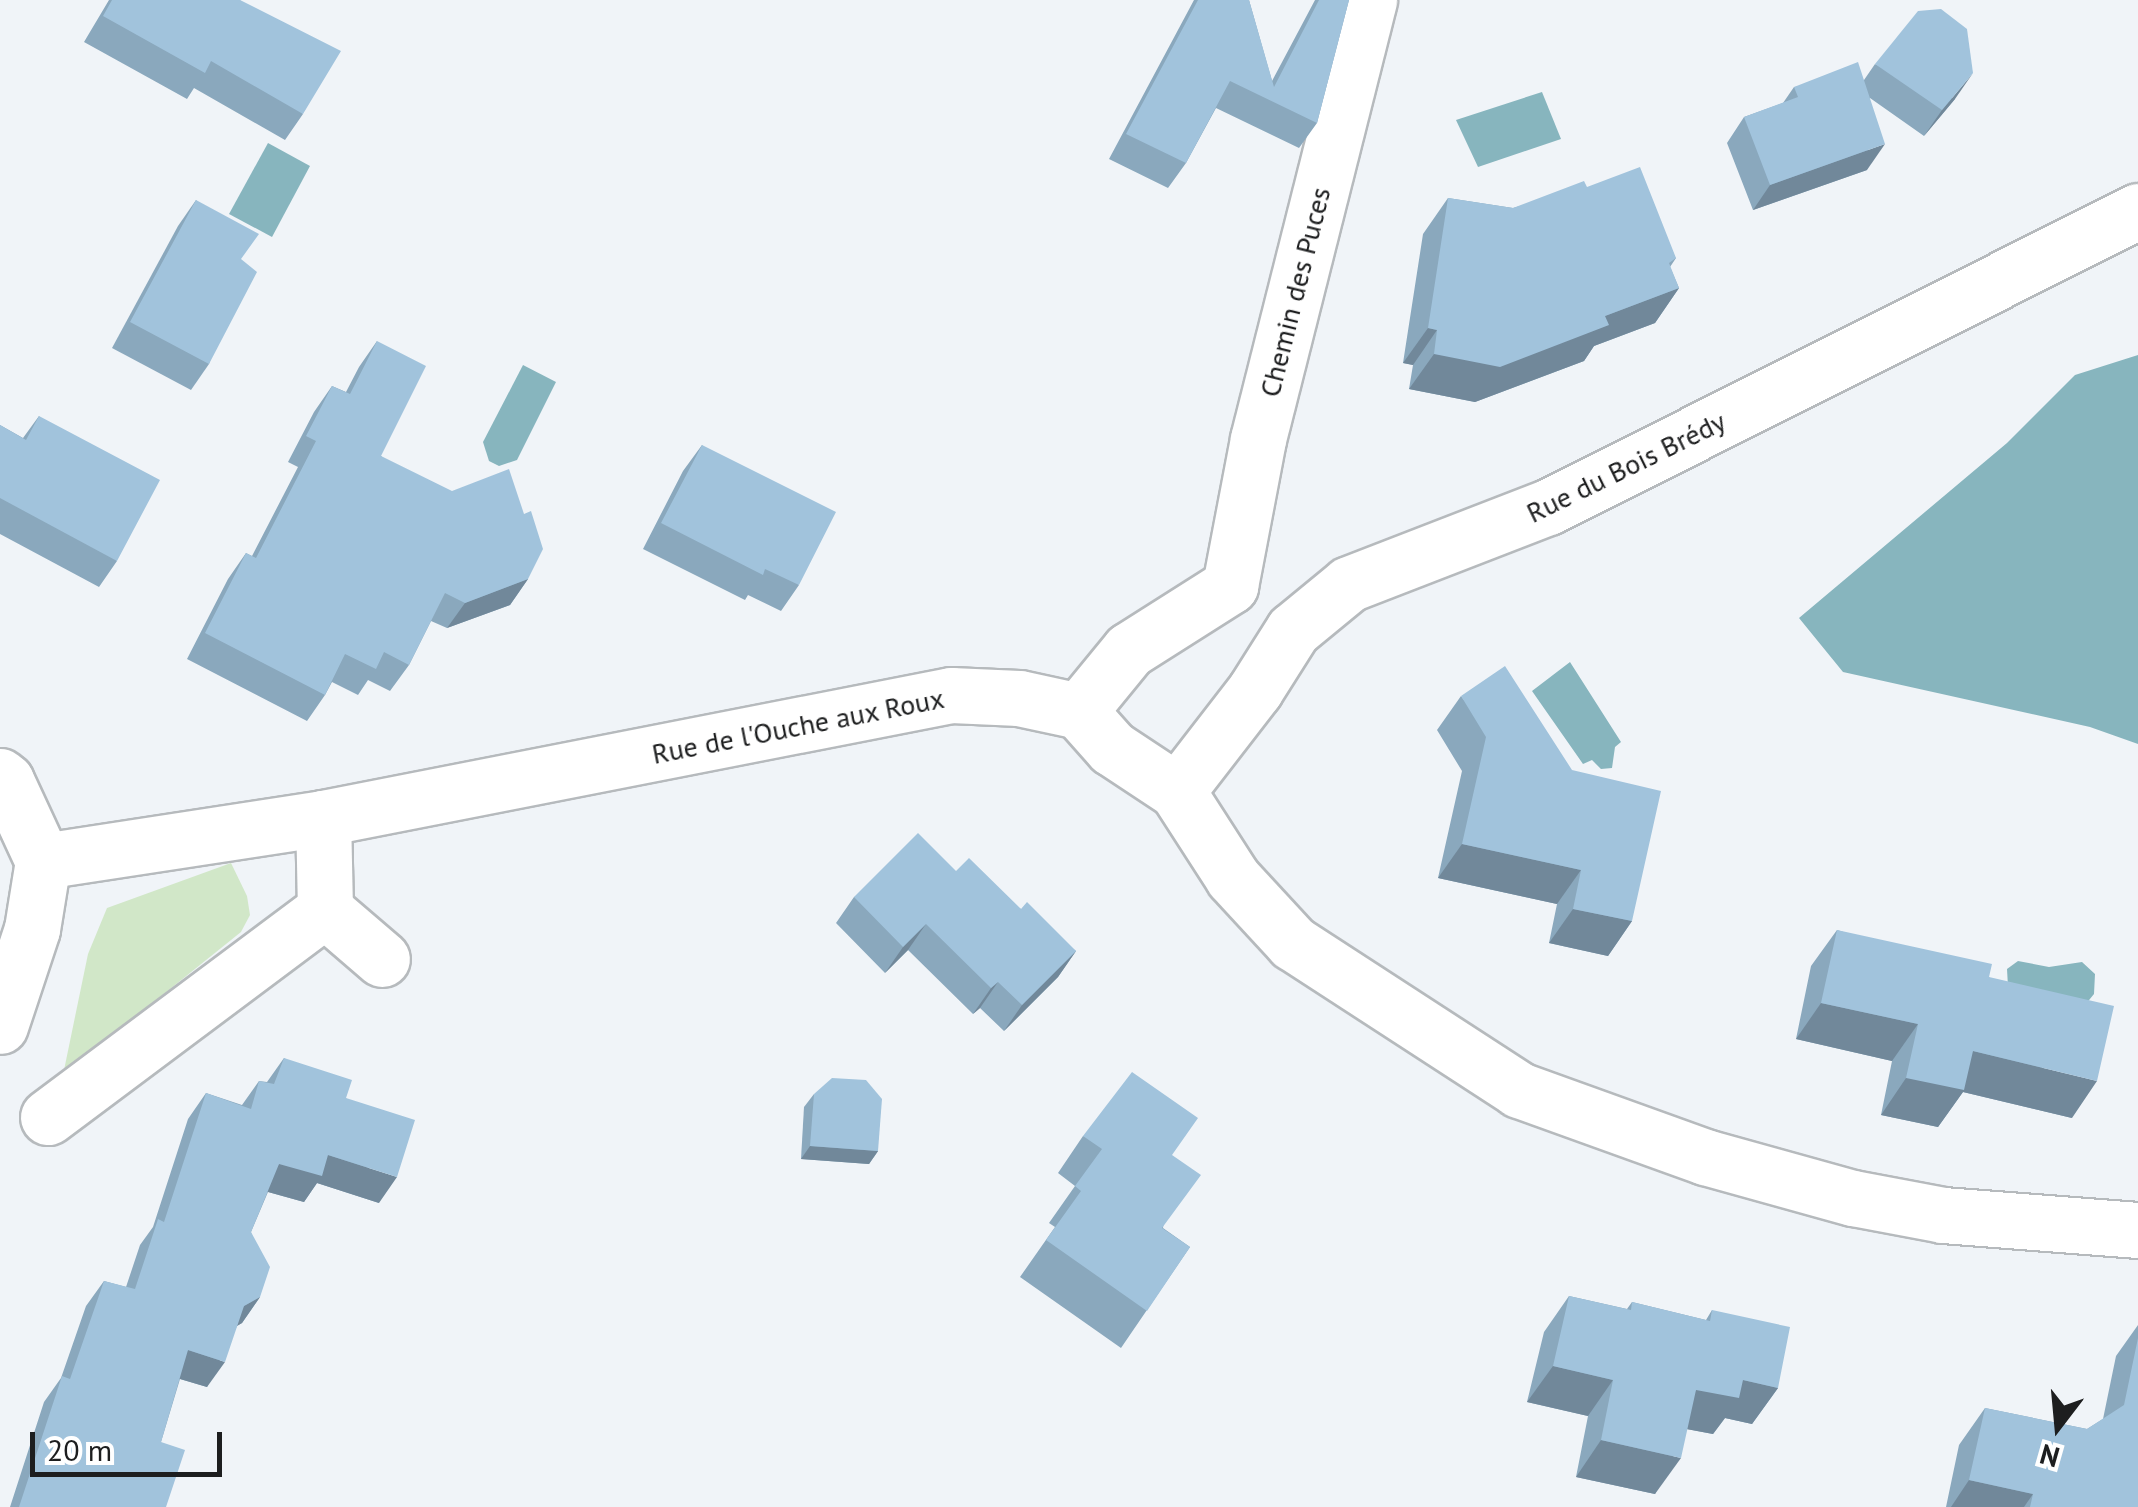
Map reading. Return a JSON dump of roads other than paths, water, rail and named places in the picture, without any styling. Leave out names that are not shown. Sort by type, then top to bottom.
[{"type":"street","name":"Chemin des Puces","points":[[1079,711],[1129,650],[1230,586],[1258,439],[1369,0]]},
{"type":"street","name":"Rue du Bois Brédy","points":[[1177,791],[1255,690],[1293,630],[1349,584],[1548,507],[2138,211]]},
{"type":"street","name":"Rue de l'Ouche aux Roux","points":[[43,861],[323,818],[951,695],[1019,698],[1079,711]]},
{"type":"street","points":[[1079,711],[1112,748],[1177,791],[1233,878],[1293,943],[1519,1090],[1705,1157],[1853,1198],[1943,1215],[2138,1230]]},
{"type":"street","points":[[0,776],[6,780],[43,861],[32,929],[0,1026]]},
{"type":"street","points":[[323,818],[326,910],[382,959]]},
{"type":"street","points":[[48,1117],[326,910]]},
{"type":"water","points":[[1542,92],[1561,139],[1478,167],[1456,120]]},
{"type":"water","points":[[268,143],[310,166],[272,237],[229,214]]},
{"type":"water","points":[[2138,355],[2138,744],[2090,727],[1843,672],[1799,618],[2007,443],[2075,375]]},
{"type":"water","points":[[523,365],[556,382],[517,460],[499,466],[489,461],[483,442]]},
{"type":"water","points":[[1570,662],[1621,742],[1615,747],[1612,768],[1601,769],[1592,760],[1583,764],[1532,691]]},
{"type":"water","points":[[2018,961],[2049,967],[2082,962],[2095,974],[2094,994],[2085,1005],[2008,987],[2007,969]]}]
